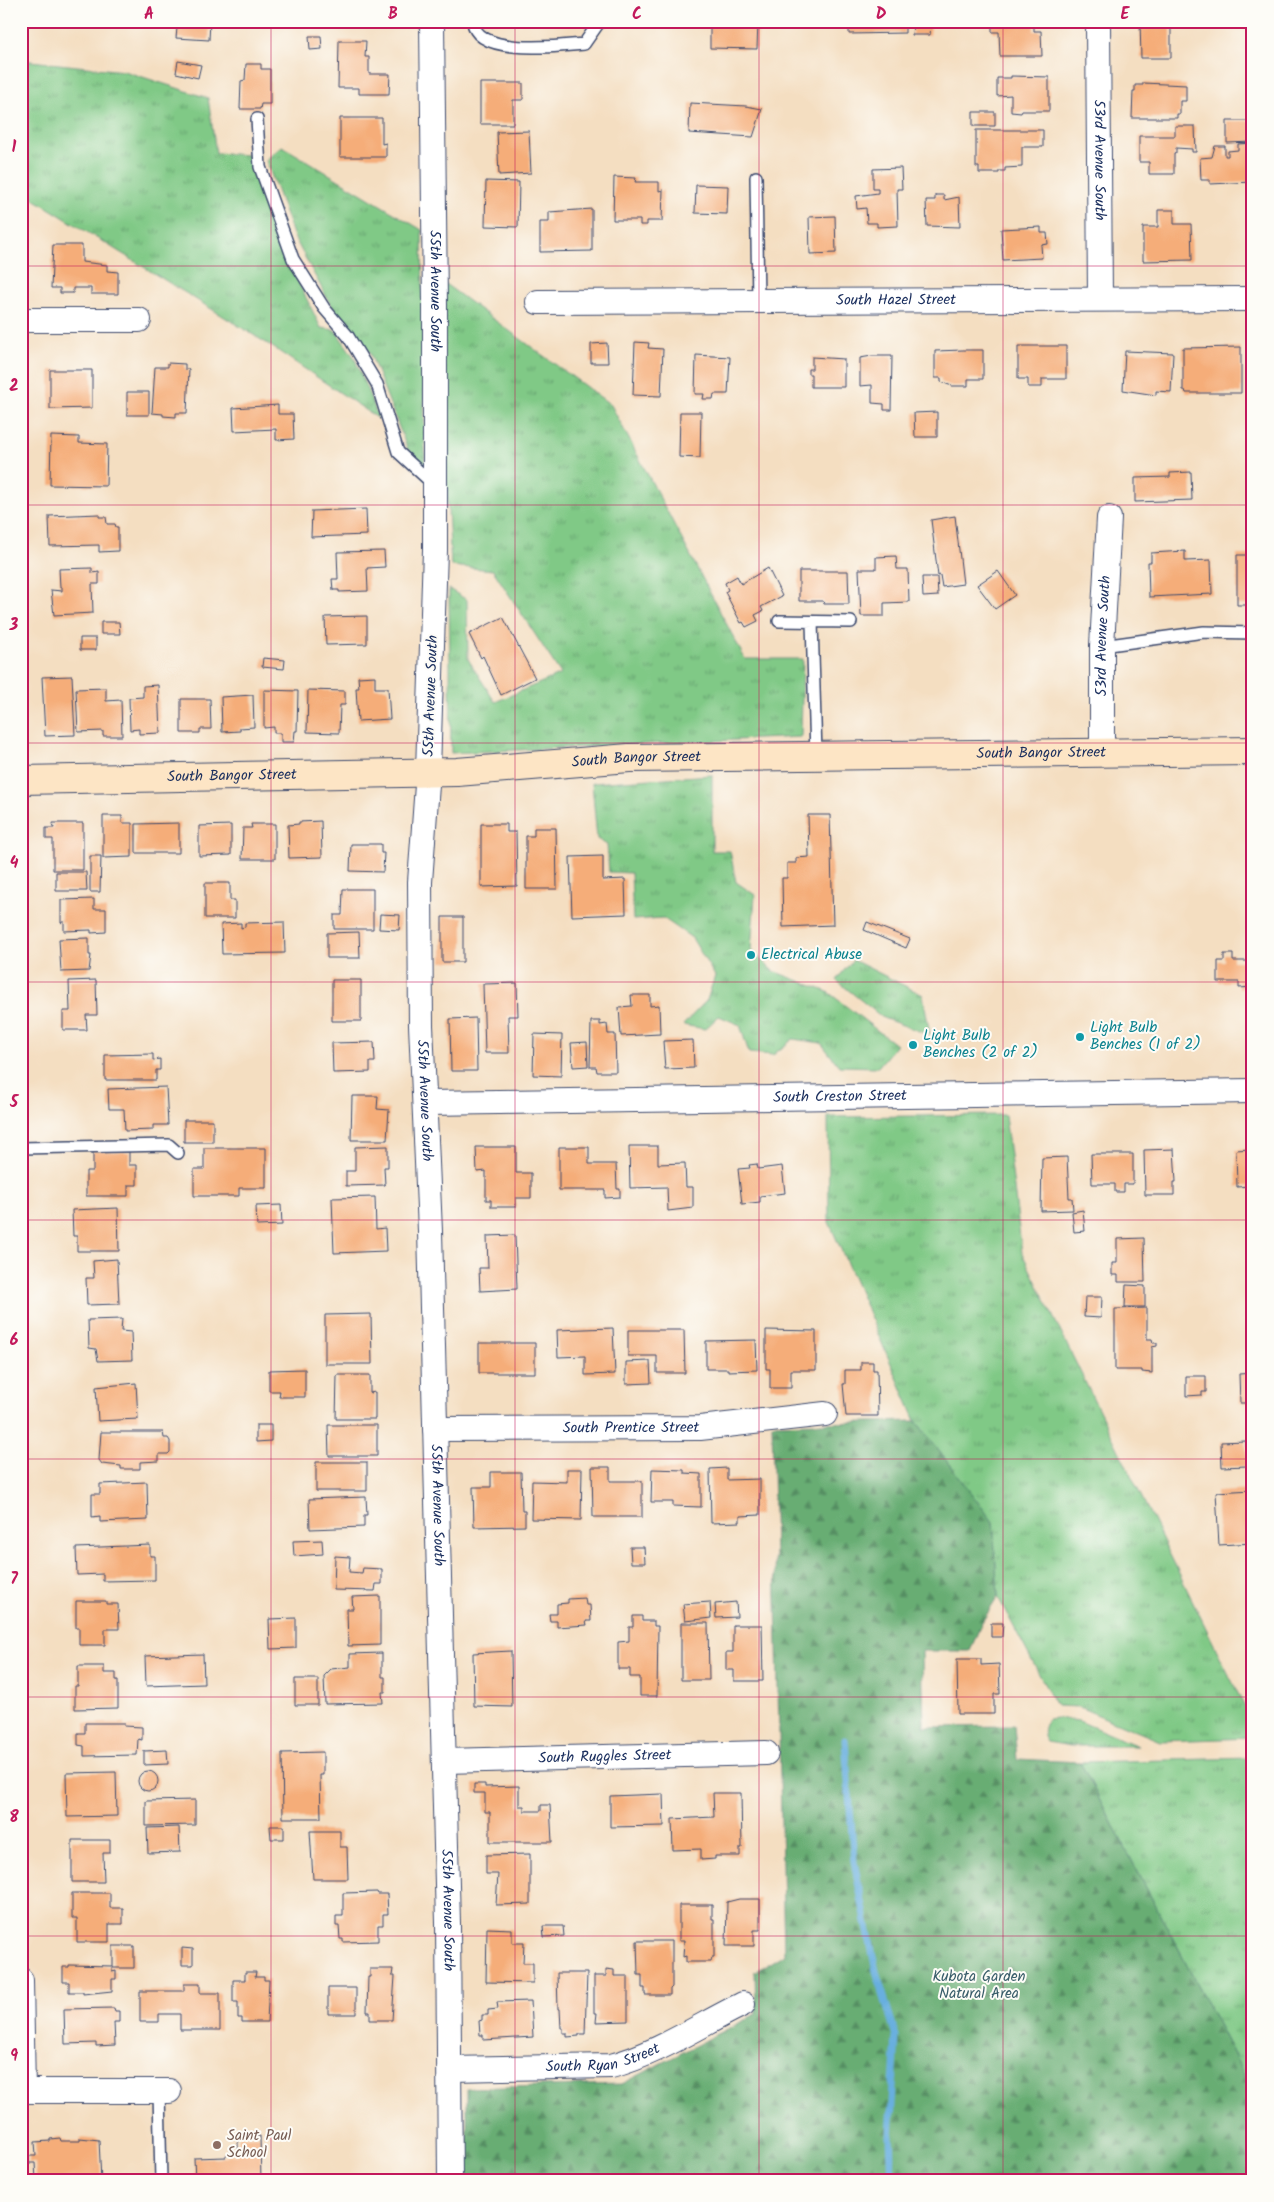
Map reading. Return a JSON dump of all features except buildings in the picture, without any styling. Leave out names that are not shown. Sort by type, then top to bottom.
[{"type":"street","name":"55th Avenue South","points":[[432,21],[435,486],[428,771],[420,882],[421,1025],[426,1103],[444,1761],[450,2069],[450,2181]]},
{"type":"street","name":"53rd Avenue South","points":[[1098,21],[1100,299]]},
{"type":"street","name":"South Hazel Street","points":[[538,302],[1253,299]]},
{"type":"street","points":[[21,320],[139,320]]},
{"type":"street","name":"53rd Avenue South","points":[[1102,752],[1102,646],[1108,518]]},
{"type":"street","name":"South Bangor Street","points":[[21,780],[428,771],[457,772],[630,758],[816,754],[1253,751]]},
{"type":"street","name":"South Creston Street","points":[[426,1103],[1253,1091]]},
{"type":"street","name":"South Prentice Street","points":[[435,1429],[700,1428],[826,1414]]},
{"type":"street","name":"South Ruggles Street","points":[[444,1761],[766,1752]]},
{"type":"street","points":[[21,1980],[22,2091],[164,2091]]},
{"type":"street","name":"South Ryan Street","points":[[450,2069],[611,2066],[640,2056],[743,2004]]},
{"type":"lane","points":[[472,21],[483,38],[502,46],[548,47],[584,44],[600,21]]},
{"type":"lane","points":[[257,119],[260,167],[293,259],[324,308],[348,336],[377,384],[398,452],[435,486]]},
{"type":"lane","points":[[756,177],[758,301]]},
{"type":"lane","points":[[778,621],[851,622]]},
{"type":"lane","points":[[812,622],[816,754]]},
{"type":"lane","points":[[1102,646],[1204,632],[1253,633]]},
{"type":"lane","points":[[21,1148],[169,1145],[178,1152]]},
{"type":"lane","points":[[162,2181],[164,2091]]},
{"type":"green space","points":[[21,60],[124,71],[208,98],[216,153],[250,155],[271,222],[300,286],[321,328],[335,330],[354,357],[379,419],[268,344],[21,191]]},
{"type":"green space","points":[[282,146],[422,230],[425,465],[408,450],[370,353],[333,309],[294,237],[266,160]]},
{"type":"green space","points":[[441,281],[611,405],[745,659],[803,659],[801,737],[451,753],[449,589],[467,600],[468,659],[495,702],[561,674],[493,570],[451,566],[446,471]]},
{"type":"green space","points":[[712,775],[712,851],[730,851],[736,882],[755,895],[751,950],[773,971],[828,992],[896,1045],[878,1067],[839,1066],[821,1043],[793,1039],[773,1055],[749,1053],[740,1025],[719,1016],[705,1029],[683,1025],[707,1000],[715,976],[692,938],[663,918],[633,920],[631,873],[609,872],[607,845],[597,839],[592,783]]},
{"type":"green space","points":[[853,960],[923,995],[930,1035],[883,1018],[836,980]]},
{"type":"green space","points":[[1005,1115],[1022,1253],[1253,1724],[1253,1738],[1160,1741],[1079,1707],[1056,1706],[998,1597],[993,1522],[916,1421],[829,1222],[828,1117]]},
{"type":"green space","name":"Kubota Garden Natural Area","points":[[916,1421],[993,1522],[998,1597],[982,1622],[970,1651],[922,1651],[924,1727],[1014,1726],[1017,1759],[1080,1762],[1253,2091],[1253,2181],[467,2181],[467,2088],[622,2084],[756,2014],[755,1972],[784,1954],[772,1424]]},
{"type":"green space","points":[[1057,1718],[1079,1721],[1138,1746],[1071,1746],[1047,1742],[1043,1733],[1045,1725],[1048,1719]]},
{"type":"green space","points":[[1253,1758],[1253,2091],[1080,1762]]},
{"type":"waterway","points":[[845,1740],[854,1862],[876,1971],[896,2036],[890,2137],[892,2181]]},
{"type":"place","name":"Electrical Abuse","points":[[751,955]]},
{"type":"place","name":"Light Bulb Benches (1 of 2)","points":[[1080,1037]]},
{"type":"place","name":"Light Bulb Benches (2 of 2)","points":[[913,1045]]},
{"type":"place","name":"Saint Paul School","points":[[217,2145]]}]
